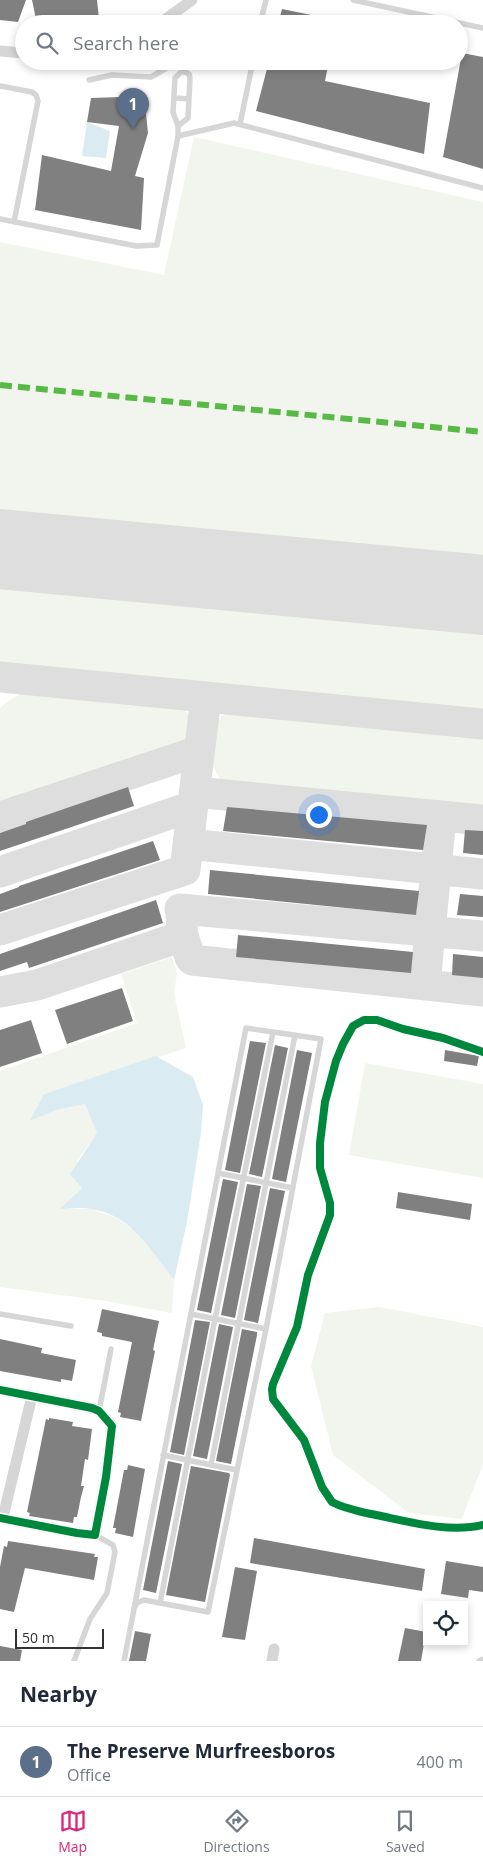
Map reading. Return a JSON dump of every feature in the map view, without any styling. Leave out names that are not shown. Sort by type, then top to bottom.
[{"type":"street","points":[[171,15],[192,0]]},
{"type":"street","points":[[0,51],[15,52]]},
{"type":"street","points":[[0,1390],[32,1396],[92,1408],[99,1411],[112,1426],[106,1477],[95,1535],[2,1518],[32,1396]]},
{"type":"street","points":[[272,1661],[274,1649]]},
{"type":"lane","points":[[262,15],[266,0]]},
{"type":"lane","points":[[353,0],[423,15]]},
{"type":"lane","points":[[468,25],[483,28]]},
{"type":"lane","points":[[89,80],[112,75],[151,78],[164,70]]},
{"type":"lane","points":[[240,124],[251,70]]},
{"type":"lane","points":[[0,219],[136,246],[157,245],[178,136],[178,126],[173,112],[175,78],[182,71],[189,74],[188,118],[178,126]]},
{"type":"lane","points":[[0,86],[32,92],[36,95],[38,101],[14,222]]},
{"type":"lane","points":[[174,98],[189,99]]},
{"type":"lane","points":[[178,136],[234,123],[240,124],[483,188]]},
{"type":"lane","points":[[124,1661],[134,1608],[163,1455],[246,1028],[320,1039],[266,1329],[208,1612],[144,1600],[137,1603],[134,1608]]},
{"type":"lane","points":[[160,1603],[215,1319],[274,1032]]},
{"type":"lane","points":[[211,1465],[295,1035]]},
{"type":"lane","points":[[218,1173],[293,1188]]},
{"type":"lane","points":[[0,1314],[71,1326]]},
{"type":"lane","points":[[191,1314],[266,1329]]},
{"type":"lane","points":[[99,1411],[111,1349]]},
{"type":"lane","points":[[163,1455],[237,1470]]},
{"type":"lane","points":[[74,1661],[90,1619],[107,1593],[115,1552],[113,1545],[95,1535]]},
{"type":"lane","points":[[479,1661],[483,1659]]},
{"type":"shaded area","points":[[87,122],[110,131],[106,158],[82,156]]},
{"type":"shaded area","points":[[194,137],[483,202],[483,565],[0,521],[0,242],[164,275]]},
{"type":"shaded area","points":[[0,574],[483,620],[483,714],[0,667]]},
{"type":"shaded area","points":[[42,690],[175,703],[188,713],[193,725],[188,738],[177,748],[0,806],[0,708],[19,695]]},
{"type":"shaded area","points":[[243,709],[483,733],[483,807],[223,784],[208,758],[215,724],[225,714]]},
{"type":"shaded area","points":[[172,957],[177,973],[174,994],[186,1048],[44,1094],[29,1120],[57,1110],[85,1104],[98,1132],[77,1161],[82,1188],[61,1209],[92,1209],[116,1218],[141,1235],[174,1280],[172,1313],[106,1301],[0,1287],[0,1071],[137,1023],[121,974]]},
{"type":"shaded area","points":[[156,1056],[193,1077],[203,1105],[201,1133],[187,1222],[174,1280],[149,1247],[129,1226],[118,1218],[105,1212],[87,1208],[60,1209],[82,1188],[70,1174],[97,1133],[85,1104],[57,1110],[29,1121],[44,1094]]},
{"type":"shaded area","points":[[365,1063],[483,1084],[483,1178],[349,1155]]},
{"type":"shaded area","points":[[379,1307],[483,1327],[483,1464],[462,1519],[409,1513],[333,1455],[311,1366],[325,1313]]},
{"type":"building","points":[[0,0],[26,0],[21,15],[15,15],[15,22],[0,20]]},
{"type":"building","points":[[32,0],[97,0],[99,15],[35,15]]},
{"type":"building","points":[[282,9],[311,15],[280,15]]},
{"type":"building","points":[[468,54],[483,57],[483,169],[443,157],[459,70],[468,70]]},
{"type":"building","points":[[267,70],[327,70],[325,81],[430,103],[424,154],[256,111]]},
{"type":"building","points":[[120,97],[145,104],[148,133],[135,176],[144,178],[141,230],[35,210],[42,155],[111,171],[119,126],[87,122],[91,98]]},
{"type":"building","points":[[128,787],[134,806],[0,851],[0,833],[26,824],[26,822]]},
{"type":"building","points":[[227,807],[427,825],[423,850],[223,831]]},
{"type":"building","points":[[465,830],[483,831],[483,855],[463,853]]},
{"type":"building","points":[[153,841],[160,860],[0,912],[0,894]]},
{"type":"building","points":[[210,870],[419,891],[416,915],[208,894]]},
{"type":"building","points":[[460,894],[483,896],[483,917],[457,915]]},
{"type":"building","points":[[156,900],[163,923],[29,968],[27,962],[0,971],[0,954]]},
{"type":"building","points":[[238,935],[413,952],[411,973],[236,957]]},
{"type":"building","points":[[453,954],[483,957],[483,978],[452,975]]},
{"type":"building","points":[[122,988],[133,1021],[67,1044],[55,1010]]},
{"type":"building","points":[[31,1020],[42,1053],[0,1067],[0,1030]]},
{"type":"building","points":[[250,1041],[266,1043],[240,1173],[225,1170]]},
{"type":"building","points":[[275,1045],[288,1048],[262,1177],[249,1174]]},
{"type":"building","points":[[297,1050],[312,1053],[286,1182],[272,1179]]},
{"type":"building","points":[[445,1050],[479,1056],[477,1066],[444,1061]]},
{"type":"building","points":[[223,1179],[238,1182],[211,1313],[197,1310]]},
{"type":"building","points":[[247,1184],[261,1186],[235,1318],[221,1315]]},
{"type":"building","points":[[270,1188],[285,1191],[258,1323],[244,1320]]},
{"type":"building","points":[[398,1192],[472,1204],[470,1220],[396,1208]]},
{"type":"building","points":[[102,1309],[159,1321],[141,1421],[120,1417],[121,1413],[118,1412],[132,1342],[102,1336],[102,1333],[97,1332]]},
{"type":"building","points":[[195,1320],[210,1322],[184,1455],[170,1452]]},
{"type":"building","points":[[219,1324],[233,1327],[207,1459],[193,1456]]},
{"type":"building","points":[[242,1329],[257,1332],[257,1335],[231,1464],[216,1461]]},
{"type":"building","points":[[0,1339],[42,1348],[41,1353],[76,1360],[72,1381],[61,1379],[61,1382],[0,1371]]},
{"type":"building","points":[[49,1418],[73,1422],[72,1426],[92,1429],[88,1460],[85,1459],[81,1486],[84,1486],[77,1517],[74,1517],[73,1523],[29,1516],[30,1513],[27,1512],[46,1419],[49,1420]]},
{"type":"building","points":[[168,1461],[182,1464],[156,1593],[143,1590]]},
{"type":"building","points":[[128,1465],[145,1469],[133,1537],[115,1533],[116,1528],[113,1528],[124,1470],[127,1470]]},
{"type":"building","points":[[191,1466],[229,1473],[230,1475],[205,1602],[166,1595]]},
{"type":"building","points":[[254,1538],[425,1569],[422,1591],[250,1563]]},
{"type":"building","points":[[8,1541],[95,1554],[94,1557],[98,1557],[94,1580],[25,1568],[14,1612],[0,1609],[0,1567],[4,1546],[7,1547]]},
{"type":"building","points":[[446,1561],[483,1567],[483,1592],[469,1590],[468,1598],[441,1594]]},
{"type":"building","points":[[235,1567],[257,1571],[245,1640],[222,1637]]},
{"type":"building","points":[[405,1628],[423,1631],[424,1646],[421,1661],[398,1661]]},
{"type":"building","points":[[135,1631],[151,1634],[146,1661],[129,1661]]},
{"type":"building","points":[[0,1646],[22,1650],[20,1661],[0,1661]]},
{"type":"taxiway","points":[[0,677],[483,724]]},
{"type":"taxiway","points":[[0,930],[185,870],[206,697]]},
{"type":"taxiway","points":[[0,817],[199,751]]},
{"type":"taxiway","points":[[195,792],[483,820]]},
{"type":"taxiway","points":[[0,872],[193,806]]},
{"type":"taxiway","points":[[425,985],[441,816]]},
{"type":"taxiway","points":[[188,844],[483,874]]},
{"type":"taxiway","points":[[180,909],[483,936]]},
{"type":"taxiway","points":[[0,992],[37,985],[183,936],[181,917]]},
{"type":"taxiway","points":[[183,936],[192,960],[483,991]]},
{"type":"runway","points":[[0,549],[483,595]]},
{"type":"marked path","points":[[0,385],[483,432]]},
{"type":"cycle path","points":[[483,1052],[443,1038],[403,1029],[377,1020],[364,1020],[353,1026],[336,1061],[325,1102],[320,1143],[320,1168],[330,1203],[330,1215],[308,1275],[297,1327],[272,1389],[273,1399],[304,1440],[322,1487],[332,1502],[342,1507],[429,1526],[457,1528],[483,1525]]},
{"type":"cycle path","points":[[0,1390],[92,1408],[99,1411],[112,1426],[106,1477],[95,1535],[0,1518]]},
{"type":"place","name":"The Preserve Murfreesboros","points":[[133,129]]}]
